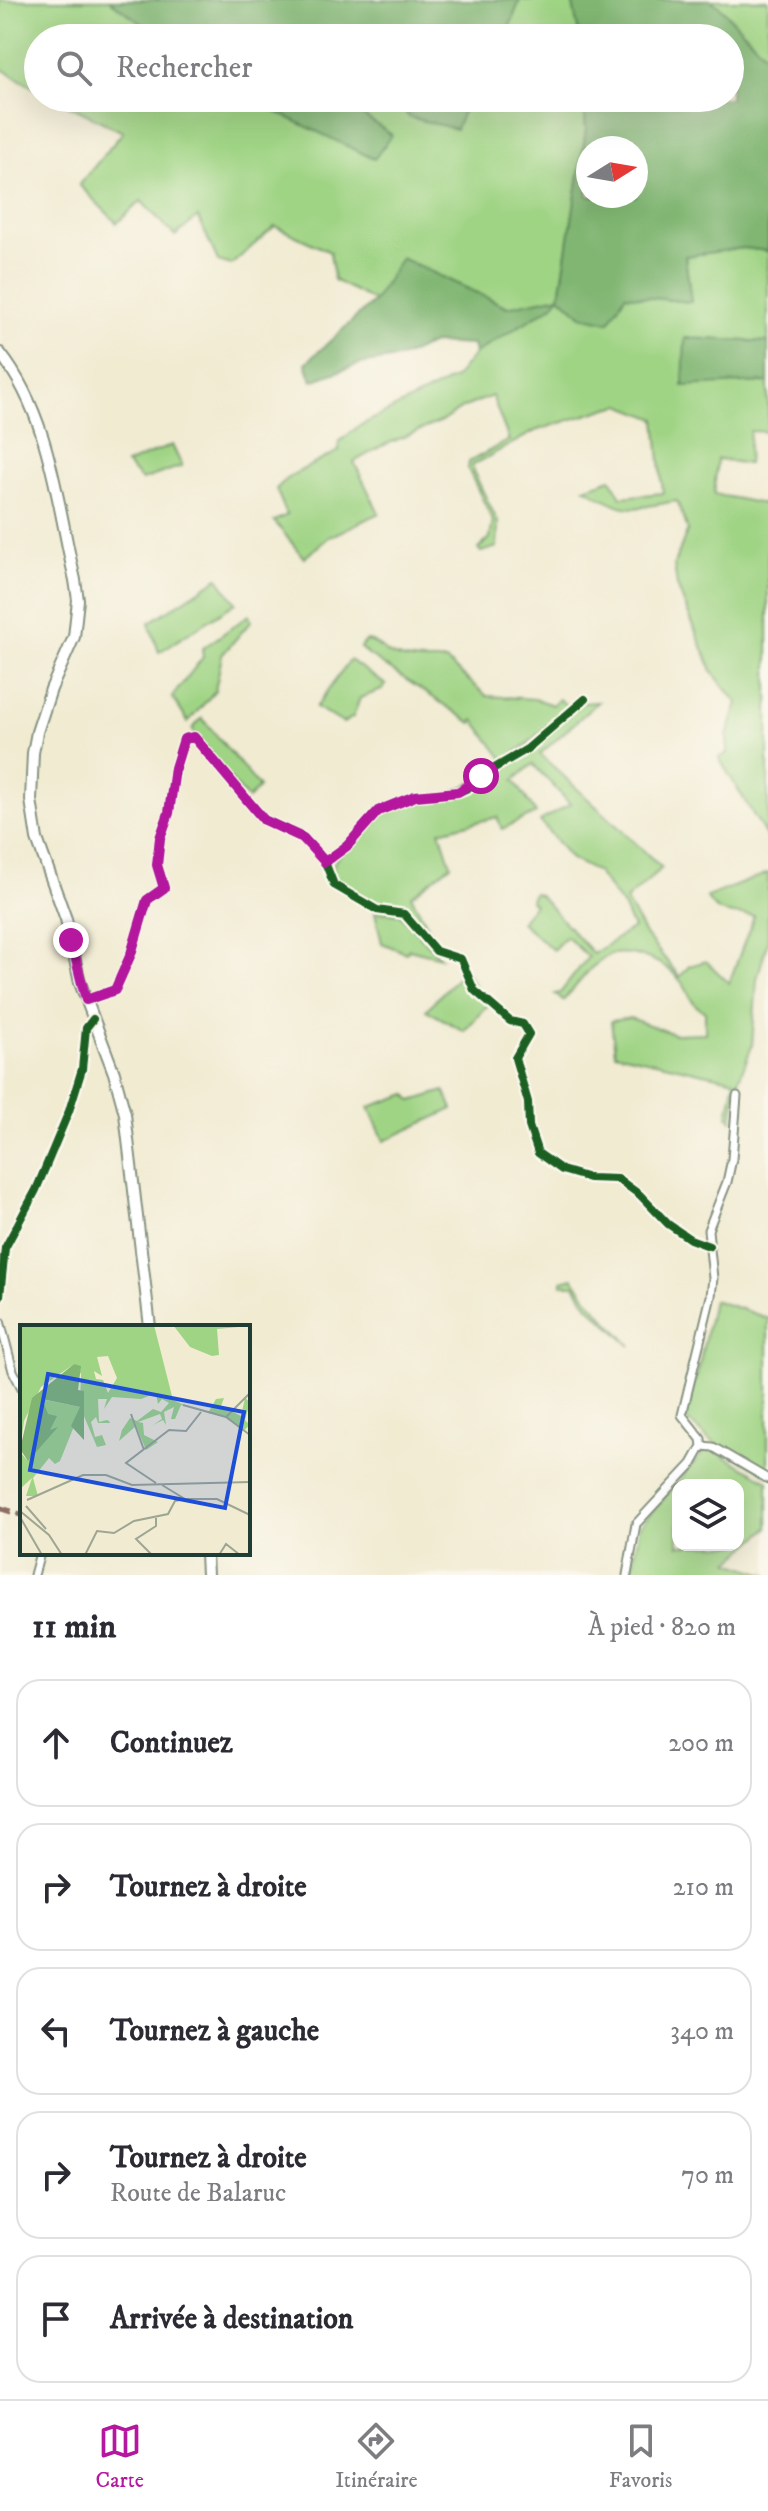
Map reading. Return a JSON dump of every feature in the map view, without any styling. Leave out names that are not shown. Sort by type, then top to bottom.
[{"type":"main road","points":[[0,353],[23,386],[39,424],[78,600],[74,637],[47,699],[37,732],[31,800],[37,839],[66,919],[86,1000],[114,1073],[125,1114],[150,1325]]},
{"type":"main road","points":[[206,1555],[207,1575]]},
{"type":"street","points":[[325,862],[347,846],[378,811],[415,796],[458,792],[468,788],[481,776],[527,749],[585,699]]},
{"type":"street","points":[[86,1000],[115,990],[131,954],[147,900],[164,888],[157,865],[160,838],[169,813],[175,768],[184,739],[194,737],[264,820],[303,838],[325,862],[334,885],[377,910],[404,914],[436,951],[461,959],[474,990],[510,1021],[523,1024],[529,1034],[515,1058],[538,1153],[562,1170],[589,1178],[618,1179],[640,1195],[668,1224],[690,1239],[709,1246]]},
{"type":"street","points":[[0,1296],[2,1246],[36,1190],[69,1111],[82,1069],[86,1028],[93,1019]]},
{"type":"street","points":[[627,1575],[636,1524],[692,1464],[702,1446],[701,1439],[682,1415],[711,1296],[713,1278],[708,1230],[727,1182],[732,1159],[737,1096]]},
{"type":"street","points":[[0,1321],[13,1371],[20,1384]]},
{"type":"street","points":[[702,1446],[713,1447],[768,1479]]},
{"type":"street","points":[[34,1575],[39,1555]]},
{"type":"green space","points":[[0,0],[109,0],[142,24],[24,24],[24,82],[0,68]]},
{"type":"green space","points":[[109,0],[520,0],[511,24],[142,24]]},
{"type":"green space","points":[[520,0],[572,0],[577,24],[511,24]]},
{"type":"green space","points":[[572,0],[710,0],[736,24],[577,24]]},
{"type":"green space","points":[[710,0],[768,0],[768,57],[744,32],[744,24],[736,24]]},
{"type":"green space","points":[[744,32],[768,57],[768,251],[743,248],[685,256],[691,302],[625,295],[609,322],[582,316],[560,296],[576,194],[576,208],[648,208],[648,136],[585,136],[585,112],[744,112]]},
{"type":"green space","points":[[82,112],[302,112],[392,135],[358,112],[406,112],[410,117],[432,112],[585,112],[585,136],[576,136],[576,194],[560,296],[582,316],[609,322],[625,295],[691,302],[685,256],[743,248],[768,251],[768,342],[686,338],[683,385],[768,382],[768,432],[750,431],[748,464],[717,459],[714,494],[768,505],[768,839],[719,758],[728,753],[727,736],[738,703],[713,673],[677,586],[674,564],[688,530],[677,501],[630,508],[612,503],[585,488],[611,479],[621,497],[663,493],[656,419],[621,405],[608,408],[535,431],[473,465],[472,469],[498,522],[497,547],[481,552],[478,549],[490,538],[493,521],[468,469],[469,462],[509,440],[492,396],[354,462],[379,513],[329,537],[304,558],[274,521],[287,515],[276,489],[290,476],[339,451],[339,442],[359,426],[455,378],[475,353],[552,306],[559,296],[508,307],[401,258],[374,301],[334,280],[330,252],[275,226],[231,265],[218,261],[198,217],[175,236],[141,201],[117,223],[79,185],[123,132]]},
{"type":"green space","points":[[276,112],[358,112],[392,135],[374,159]]},
{"type":"green space","points":[[405,112],[463,112],[456,129],[409,117]]},
{"type":"green space","points":[[401,258],[507,307],[560,296],[552,306],[475,353],[473,345],[433,343],[403,357],[359,364],[312,381],[306,363],[374,301]]},
{"type":"green space","points":[[685,338],[768,342],[768,382],[683,386]]},
{"type":"green space","points":[[172,445],[182,466],[142,480],[126,464]]},
{"type":"green space","points":[[218,578],[236,603],[159,652],[149,623]]},
{"type":"green space","points":[[249,615],[251,621],[222,655],[215,691],[188,722],[172,697],[203,657],[202,649]]},
{"type":"green space","points":[[366,641],[400,658],[446,661],[487,696],[535,699],[553,705],[559,699],[569,707],[524,747],[504,760],[474,720],[472,723],[367,654],[360,648]]},
{"type":"green space","points":[[350,660],[386,685],[382,690],[360,698],[353,717],[343,723],[316,707]]},
{"type":"green space","points":[[598,702],[540,754],[662,868],[626,900],[646,936],[680,977],[689,966],[706,961],[729,983],[754,916],[720,911],[707,897],[768,873],[768,940],[757,979],[752,1046],[739,1079],[732,1120],[728,1116],[735,1080],[615,1053],[611,1021],[630,1018],[674,1034],[705,1033],[705,1012],[693,1002],[683,984],[669,969],[641,956],[610,954],[591,968],[563,1001],[555,994],[560,993],[588,957],[566,936],[553,950],[521,922],[534,904],[530,901],[534,893],[540,895],[593,954],[633,928],[624,908],[597,872],[571,859],[540,821],[570,804],[533,764],[514,780],[536,813],[502,829],[497,817],[440,831],[451,865],[411,896],[441,951],[411,917],[363,902],[345,891],[334,876],[336,859],[378,813],[414,799],[448,795],[511,762],[582,703]]},
{"type":"green space","points":[[202,718],[259,787],[248,799],[220,768],[192,729]]},
{"type":"green space","points":[[375,912],[400,914],[440,957],[409,949],[406,953],[382,943]]},
{"type":"green space","points":[[464,970],[488,1005],[464,1031],[426,1010]]},
{"type":"green space","points":[[445,1091],[453,1109],[384,1141],[369,1107],[407,1094],[412,1101]]},
{"type":"green space","points":[[573,1278],[631,1346],[588,1306],[575,1285],[562,1285],[562,1281]]},
{"type":"green space","points":[[713,1300],[768,1318],[768,1475],[709,1440],[687,1420],[685,1413],[698,1371]]},
{"type":"green space","points":[[710,1448],[768,1481],[768,1528],[744,1549],[744,1479],[680,1479]]},
{"type":"green space","points":[[672,1489],[672,1551],[742,1551],[730,1562],[768,1575],[631,1575],[640,1526]]},
{"type":"marked path","points":[[0,1508],[20,1514]]},
{"type":"cycle path","points":[[325,862],[347,846],[378,811],[415,796],[458,792],[468,788],[481,776],[527,749],[585,699]]},
{"type":"cycle path","points":[[86,1000],[115,990],[131,954],[147,900],[164,888],[157,865],[160,838],[169,813],[175,768],[184,739],[194,737],[264,820],[303,838],[325,862],[334,885],[377,910],[404,914],[436,951],[461,959],[474,990],[510,1021],[523,1024],[529,1034],[515,1058],[538,1153],[562,1170],[589,1178],[618,1179],[640,1195],[668,1224],[690,1239],[709,1246]]},
{"type":"cycle path","points":[[0,1296],[5,1248],[36,1190],[69,1111],[82,1069],[86,1028],[93,1019]]},
{"type":"route","points":[[71,940],[86,1000],[115,990],[131,954],[147,900],[164,888],[157,865],[160,838],[169,813],[175,768],[184,739],[189,737],[194,737],[264,820],[303,838],[325,862],[347,846],[378,811],[415,796],[458,792],[468,788],[481,776]]}]
